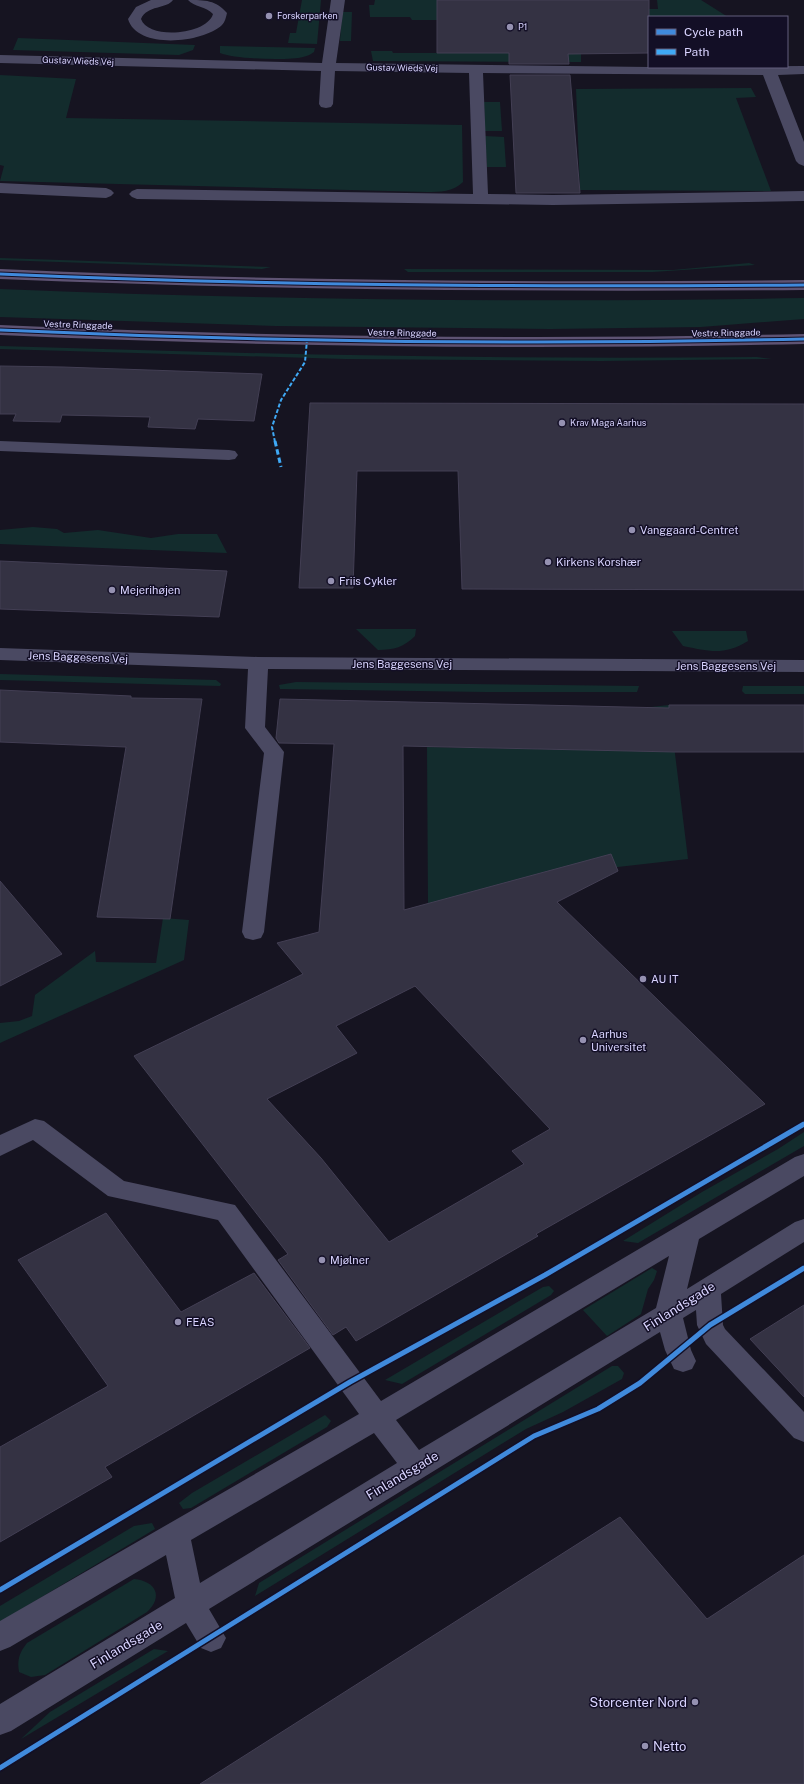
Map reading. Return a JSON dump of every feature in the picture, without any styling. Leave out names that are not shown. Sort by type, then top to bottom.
[{"type":"main road","points":[[0,274],[330,284],[565,287],[804,285]]},
{"type":"main road","name":"Vestre Ringgade","points":[[0,330],[79,334],[323,340],[572,342],[804,339]]},
{"type":"street","points":[[166,0],[149,4],[135,15],[135,21],[139,27],[147,32],[171,37],[198,34],[209,30],[217,24]]},
{"type":"street","points":[[195,0],[213,6],[220,12],[221,18],[217,24],[203,64]]},
{"type":"street","points":[[326,104],[328,67],[338,0]]},
{"type":"street","name":"Gustav Wieds Vej","points":[[0,59],[328,67],[769,71],[804,70]]},
{"type":"street","points":[[476,69],[481,199]]},
{"type":"street","points":[[769,71],[804,161]]},
{"type":"street","points":[[0,188],[106,193]]},
{"type":"street","points":[[137,194],[553,200],[804,196]]},
{"type":"street","points":[[0,446],[229,455]]},
{"type":"street","name":"Jens Baggesens Vej","points":[[0,654],[258,663],[804,666]]},
{"type":"street","points":[[253,932],[274,752],[255,728],[258,663]]},
{"type":"street","points":[[0,1146],[35,1128],[117,1189],[226,1212],[377,1417],[416,1466]]},
{"type":"street","points":[[0,1637],[377,1417],[804,1164]]},
{"type":"street","name":"Finlandsgade","points":[[0,1721],[416,1466],[610,1350],[668,1312],[804,1229]]},
{"type":"street","points":[[683,1360],[678,1350],[668,1312],[688,1233]]},
{"type":"street","points":[[708,1288],[710,1325],[715,1336],[804,1430]]},
{"type":"street","points":[[176,1533],[190,1604],[211,1638]]},
{"type":"green space","points":[[302,0],[321,0],[317,44],[288,43],[290,33],[296,33]]},
{"type":"green space","points":[[375,0],[437,0],[544,20],[412,20],[410,17],[370,17],[369,5],[374,5]]},
{"type":"green space","points":[[657,0],[701,0],[726,16],[648,16],[641,9],[658,9]]},
{"type":"green space","points":[[342,12],[352,12],[351,41],[340,41]]},
{"type":"green space","points":[[18,38],[195,45],[193,50],[179,55],[13,50]]},
{"type":"green space","points":[[220,46],[315,48],[314,52],[305,57],[274,59],[248,58],[227,55],[220,53]]},
{"type":"green space","points":[[371,51],[392,51],[393,53],[581,53],[581,62],[373,61]]},
{"type":"green space","points":[[0,75],[76,79],[66,118],[462,125],[463,182],[451,190],[427,192],[0,181],[4,166],[0,165]]},
{"type":"green space","points":[[751,88],[756,97],[736,98],[771,191],[580,190],[576,89]]},
{"type":"green space","points":[[484,102],[500,102],[502,131],[485,131]]},
{"type":"green space","points":[[485,136],[504,137],[506,167],[487,167]]},
{"type":"green space","points":[[0,258],[271,267],[262,269],[0,260]]},
{"type":"green space","points":[[749,263],[755,265],[653,272],[408,272],[404,269],[673,270]]},
{"type":"green space","points":[[0,289],[201,296],[402,300],[704,300],[804,298],[804,319],[701,327],[550,329],[276,326],[0,317]]},
{"type":"green space","points":[[0,346],[378,356],[568,358],[757,357],[772,359],[601,361],[345,359],[0,349]]},
{"type":"green space","points":[[33,527],[57,529],[64,533],[98,530],[151,538],[178,534],[217,534],[227,553],[0,544],[0,530]]},
{"type":"green space","points":[[356,629],[416,629],[415,636],[407,643],[394,648],[378,650]]},
{"type":"green space","points":[[672,631],[746,631],[748,641],[731,649],[708,651],[683,646]]},
{"type":"green space","points":[[0,674],[216,680],[221,684],[220,686],[0,680]]},
{"type":"green space","points":[[296,682],[639,686],[637,692],[485,692],[280,689],[279,685]]},
{"type":"green space","points":[[743,686],[804,686],[804,694],[745,694],[742,691]]},
{"type":"green space","points":[[669,705],[688,859],[574,872],[428,904],[427,747],[645,751],[642,708]]},
{"type":"green space","points":[[163,918],[189,920],[184,960],[0,1043],[0,1023],[19,1021],[32,1016],[35,995],[95,951],[96,962],[156,963]]},
{"type":"green space","points":[[804,1132],[804,1146],[638,1243],[623,1241],[702,1192],[778,1149]]},
{"type":"green space","points":[[652,1268],[657,1271],[654,1280],[648,1289],[641,1314],[607,1336],[583,1310]]},
{"type":"green space","points":[[549,1286],[554,1291],[551,1295],[402,1384],[385,1380],[543,1287]]},
{"type":"green space","points":[[612,1366],[618,1366],[624,1373],[622,1379],[563,1412],[526,1429],[255,1596],[259,1583]]},
{"type":"green space","points":[[325,1415],[331,1421],[327,1427],[191,1508],[183,1509],[179,1503],[192,1493]]},
{"type":"green space","points":[[152,1523],[155,1529],[0,1622],[0,1606],[134,1526]]},
{"type":"green space","points":[[134,1579],[147,1583],[155,1590],[155,1600],[147,1612],[45,1675],[31,1677],[19,1672],[19,1657],[27,1643]]},
{"type":"green space","points":[[154,1649],[168,1651],[21,1739],[50,1712]]},
{"type":"building","name":"P1","points":[[437,0],[649,0],[648,53],[568,54],[569,64],[509,64],[509,53],[437,53]]},
{"type":"building","points":[[510,75],[570,75],[580,193],[516,193]]},
{"type":"building","points":[[0,366],[262,374],[254,421],[198,419],[195,429],[148,427],[150,417],[62,415],[60,422],[13,421],[16,414],[0,414]]},
{"type":"building","name":"Vanggaard-Centret","points":[[310,403],[804,404],[804,590],[462,589],[458,471],[357,471],[353,588],[299,588]]},
{"type":"building","name":"Mejerihøjen","points":[[0,561],[227,571],[219,617],[0,609]]},
{"type":"building","points":[[0,690],[131,696],[131,698],[202,699],[170,919],[97,917],[126,747],[0,742]]},
{"type":"building","points":[[280,699],[669,708],[669,705],[804,705],[804,752],[675,752],[403,746],[404,910],[611,854],[618,871],[557,902],[765,1104],[536,1234],[538,1236],[356,1341],[346,1327],[333,1335],[278,1260],[288,1254],[134,1056],[303,974],[277,943],[319,932],[334,744],[279,743],[276,738]],"holes":[[[415,986],[550,1129],[512,1151],[524,1164],[389,1242],[321,1158],[267,1099],[357,1053],[336,1026]]]},
{"type":"building","points":[[0,881],[62,954],[0,986]]},
{"type":"building","points":[[106,1213],[181,1312],[254,1273],[310,1348],[105,1467],[112,1477],[0,1542],[0,1447],[108,1386],[18,1260]]},
{"type":"building","points":[[804,1305],[804,1397],[750,1339]]},
{"type":"building","points":[[620,1517],[707,1619],[804,1555],[804,1784],[200,1784]]},
{"type":"marked path","points":[[281,467],[272,427],[281,400],[305,362],[307,340]]},
{"type":"cycle path","points":[[0,274],[201,282],[402,286],[804,285]]},
{"type":"cycle path","points":[[0,330],[201,338],[402,342],[502,343],[804,339]]},
{"type":"cycle path","points":[[0,1590],[350,1382],[545,1275],[804,1124]]},
{"type":"cycle path","points":[[0,1768],[534,1436],[598,1409],[640,1383],[660,1368],[678,1350],[710,1325],[804,1268]]},
{"type":"place","name":"Forskerparken","points":[[269,16]]},
{"type":"place","name":"P1","points":[[510,27]]},
{"type":"place","name":"Krav Maga Aarhus","points":[[562,423]]},
{"type":"place","name":"Vanggaard-Centret","points":[[632,530]]},
{"type":"place","name":"Kirkens Korshær","points":[[548,562]]},
{"type":"place","name":"Friis Cykler","points":[[331,581]]},
{"type":"place","name":"Mejerihøjen","points":[[112,590]]},
{"type":"place","name":"AU IT","points":[[643,979]]},
{"type":"place","name":"Aarhus Universitet","points":[[583,1040]]},
{"type":"place","name":"Mjølner","points":[[322,1260]]},
{"type":"place","name":"FEAS","points":[[178,1322]]},
{"type":"place","name":"Storcenter Nord","points":[[695,1702]]},
{"type":"place","name":"Netto","points":[[645,1746]]}]
